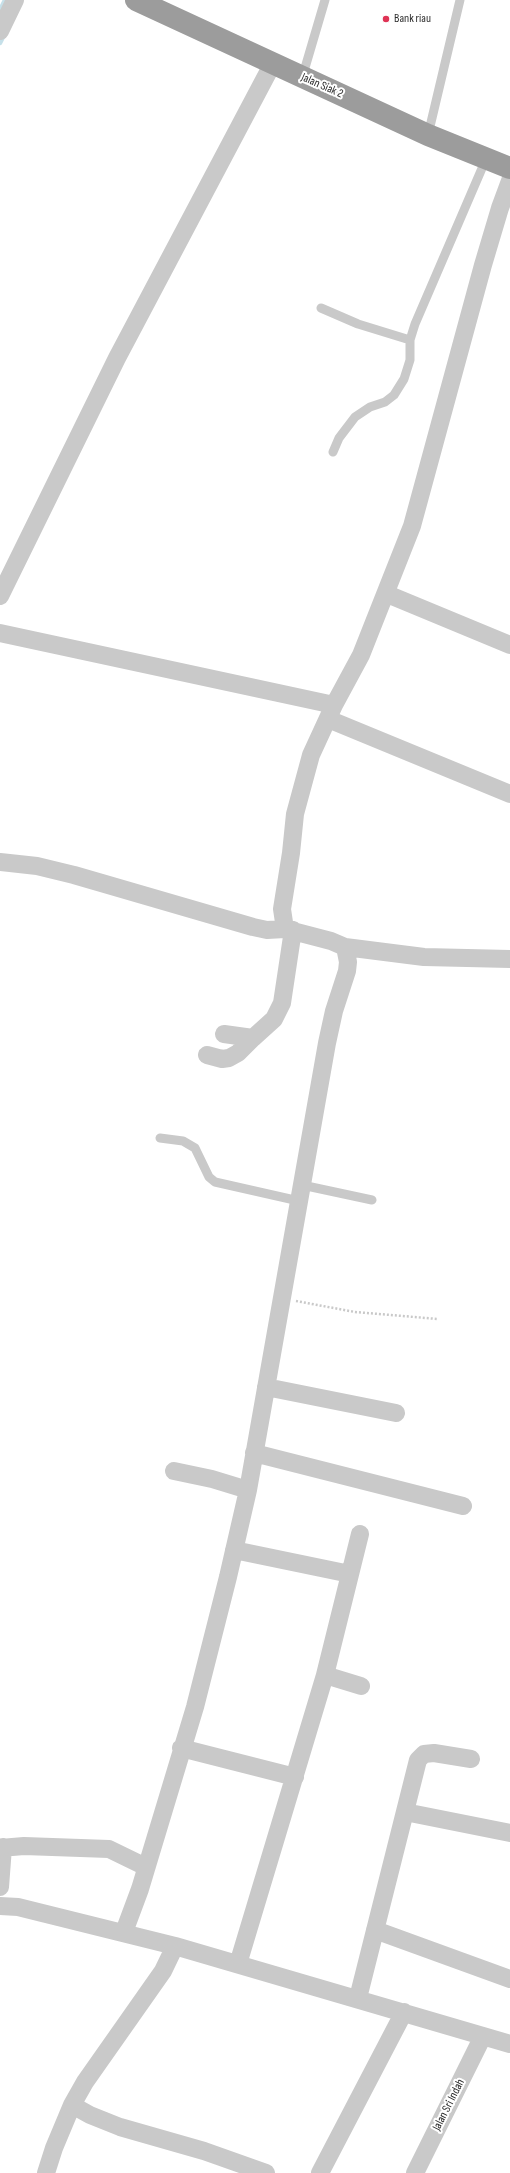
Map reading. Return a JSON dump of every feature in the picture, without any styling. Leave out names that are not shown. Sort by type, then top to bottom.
[{"type":"highway","name":"Jalan Siak 2","points":[[136,0],[273,63],[302,78],[428,134],[510,168]]},
{"type":"street","points":[[0,31],[15,0]]},
{"type":"street","points":[[0,596],[117,358],[273,63]]},
{"type":"street","points":[[207,1055],[222,1059],[238,1054],[274,1019],[282,1003],[289,929],[282,903],[292,853],[295,814],[311,754],[361,655],[387,594],[412,526],[483,265],[500,208],[510,182]]},
{"type":"street","points":[[387,594],[510,645]]},
{"type":"street","points":[[0,633],[331,712],[510,794]]},
{"type":"street","points":[[0,862],[38,866],[253,927],[267,930],[289,929],[331,941],[345,947],[424,957],[510,959]]},
{"type":"street","points":[[124,1932],[140,1889],[181,1748],[195,1707],[248,1490],[327,1043],[334,1011],[348,971],[345,947]]},
{"type":"street","points":[[224,1034],[253,1038]]},
{"type":"street","points":[[266,1387],[396,1413]]},
{"type":"street","points":[[254,1453],[463,1506]]},
{"type":"street","points":[[174,1471],[212,1479],[248,1490]]},
{"type":"street","points":[[238,1964],[326,1675],[360,1534]]},
{"type":"street","points":[[234,1550],[350,1574]]},
{"type":"street","points":[[326,1675],[360,1686]]},
{"type":"street","points":[[181,1748],[295,1777]]},
{"type":"street","points":[[358,1998],[418,1760],[424,1754],[434,1753],[472,1759]]},
{"type":"street","points":[[405,1812],[510,1833]]},
{"type":"street","points":[[0,1887],[2,1848],[24,1846],[109,1849],[146,1867]]},
{"type":"street","points":[[0,1906],[18,1907],[124,1932],[358,1998],[510,2044]]},
{"type":"street","points":[[375,1930],[510,1979]]},
{"type":"street","points":[[46,2173],[54,2148],[72,2105],[85,2082],[163,1971],[175,1946]]},
{"type":"street","points":[[320,2173],[404,2012]]},
{"type":"street","name":"Jalan Sri Indah","points":[[415,2173],[484,2036]]},
{"type":"street","points":[[72,2105],[90,2115],[120,2127],[204,2151],[266,2173]]},
{"type":"lane","points":[[302,78],[325,0]]},
{"type":"lane","points":[[428,134],[460,0]]},
{"type":"lane","points":[[333,452],[339,438],[354,417],[370,407],[385,402],[394,395],[404,379],[410,360],[410,340],[414,324],[486,159]]},
{"type":"lane","points":[[321,308],[358,324],[410,340]]},
{"type":"lane","points":[[160,1138],[183,1140],[195,1148],[209,1177],[215,1182],[300,1193],[372,1200]]},
{"type":"path","points":[[282,1299],[356,1312],[438,1319]]},
{"type":"waterway","points":[[0,10],[5,0]]},
{"type":"waterway","points":[[0,43],[4,35]]},
{"type":"place","name":"Bank riau","points":[[386,19]]}]
